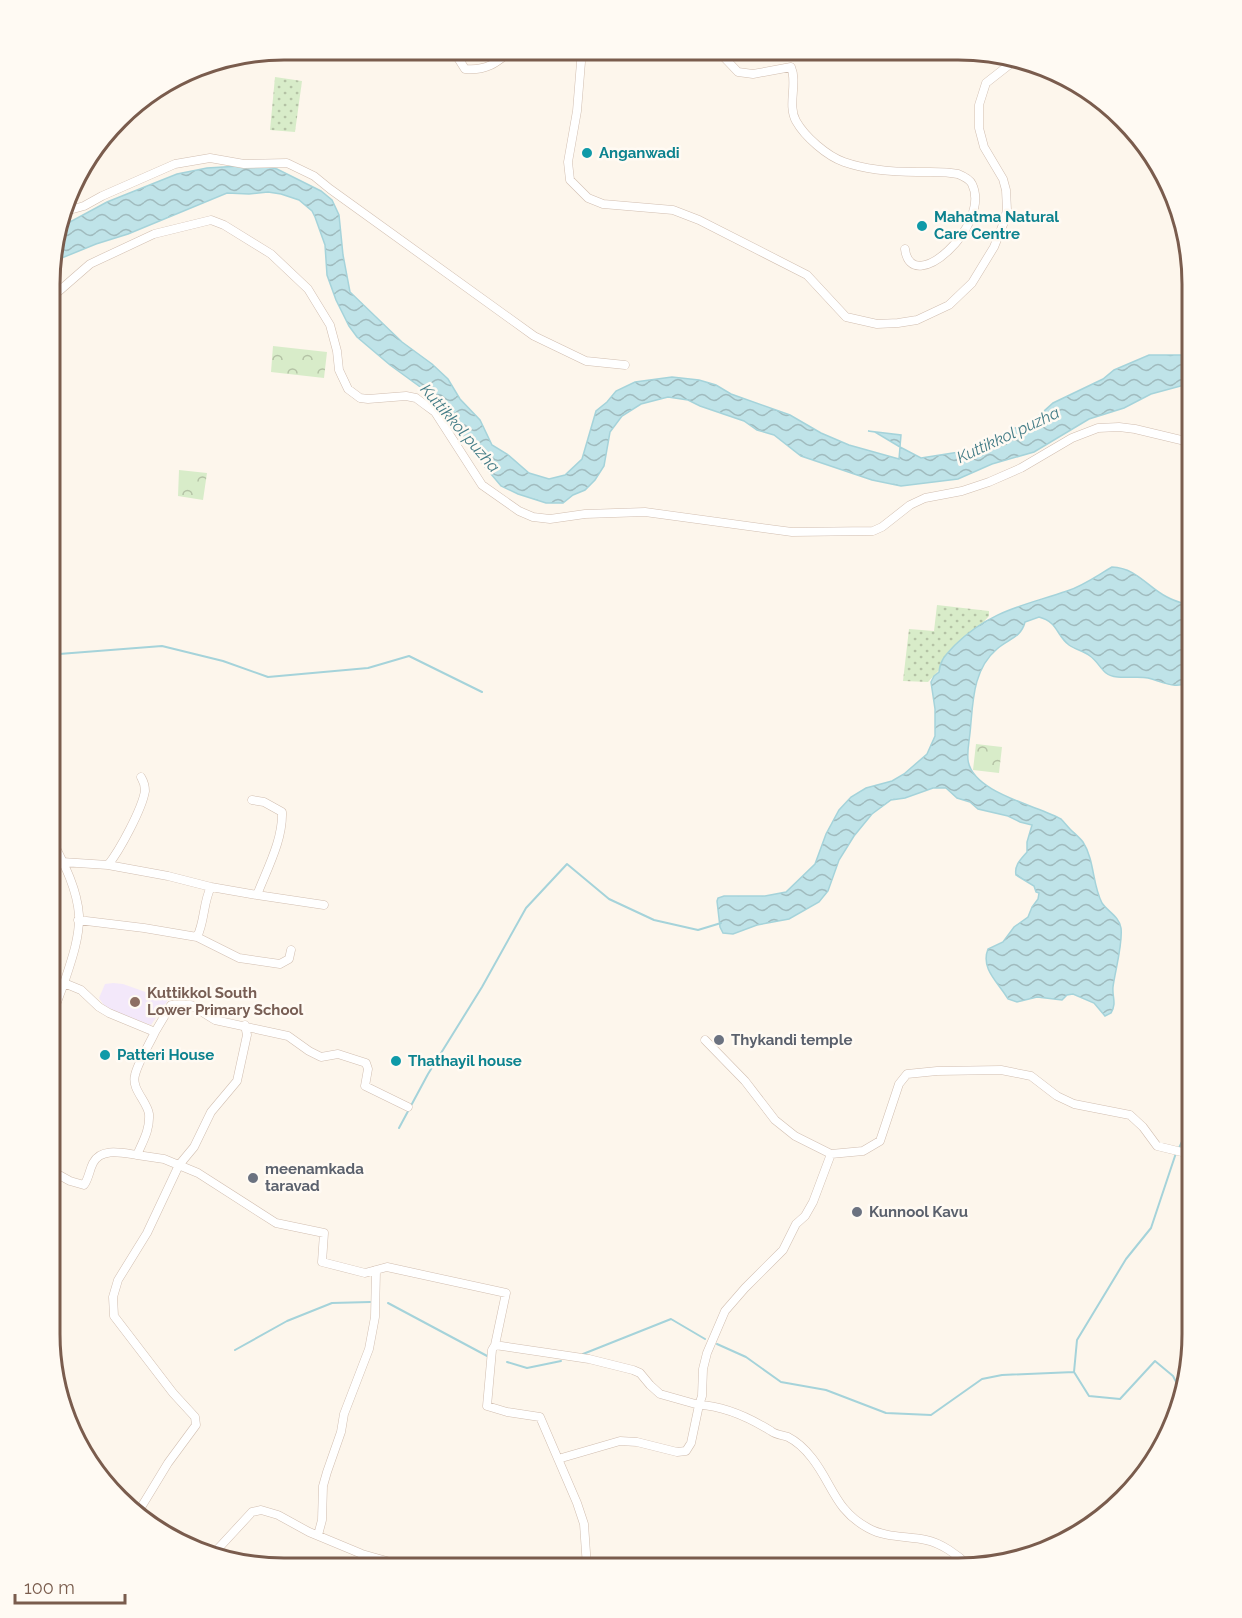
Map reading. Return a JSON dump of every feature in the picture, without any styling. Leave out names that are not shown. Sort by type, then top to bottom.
[{"type":"street","points":[[459,60],[465,69],[479,70],[500,60]]},
{"type":"street","points":[[580,60],[577,111],[567,162],[570,180],[588,198],[603,204],[673,210],[699,220],[807,275],[846,317],[877,324],[898,324],[917,320],[949,305],[972,283],[994,247],[1007,210],[1006,190],[981,137],[979,105],[986,83],[1008,66]]},
{"type":"street","points":[[727,60],[738,72],[753,74],[790,67],[794,74],[791,86],[795,120],[810,138],[835,158],[846,163],[878,170],[958,174],[971,181],[975,192],[974,208],[962,236],[948,253],[933,263],[918,265],[910,262],[905,249]]},
{"type":"street","points":[[73,209],[154,173],[185,162],[210,158],[244,164],[287,163],[314,176],[534,336],[586,361],[625,365]]},
{"type":"street","points":[[60,290],[90,264],[154,234],[211,220],[224,225],[271,254],[308,289],[330,325],[339,370],[348,389],[360,398],[406,396],[416,398],[435,412],[482,485],[519,511],[533,517],[550,519],[585,514],[645,512],[792,532],[873,531],[882,527],[910,505],[926,498],[962,491],[989,482],[1021,468],[1072,438],[1098,428],[1135,429],[1182,441]]},
{"type":"street","points":[[108,865],[117,854],[141,802],[145,784],[141,777]]},
{"type":"street","points":[[252,800],[264,802],[282,812],[280,830],[257,895]]},
{"type":"street","points":[[60,858],[72,885],[78,920],[72,955],[60,994]]},
{"type":"street","points":[[62,862],[108,865],[257,895],[324,905]]},
{"type":"street","points":[[197,937],[202,927],[211,886]]},
{"type":"street","points":[[78,920],[144,927],[197,937],[239,958],[280,964],[290,959],[291,950]]},
{"type":"street","points":[[64,983],[81,990],[109,1013],[155,1032]]},
{"type":"street","points":[[137,1155],[146,1138],[148,1112],[136,1087],[134,1076],[171,1005],[180,1003],[191,1005],[215,1020],[288,1036],[309,1051],[321,1056],[338,1054],[366,1063],[368,1069],[365,1086],[408,1107]]},
{"type":"street","points":[[142,1507],[168,1463],[196,1425],[195,1417],[173,1393],[114,1316],[113,1297],[118,1280],[147,1233],[179,1165],[194,1147],[211,1112],[237,1081],[247,1035],[246,1025]]},
{"type":"street","points":[[705,1040],[745,1081],[775,1120],[795,1136],[831,1155],[863,1150],[880,1141],[899,1084],[906,1074],[1001,1070],[1031,1077],[1057,1096],[1074,1104],[1130,1115],[1143,1127],[1157,1146],[1182,1152]]},
{"type":"street","points":[[60,1176],[84,1185],[90,1177],[92,1165],[97,1157],[119,1152],[179,1165],[198,1173],[276,1223],[324,1233],[322,1262],[365,1273],[387,1267],[506,1293],[492,1350],[487,1406],[507,1412],[540,1417],[578,1503],[584,1524],[586,1558]]},
{"type":"street","points":[[558,1459],[620,1441],[644,1443],[677,1452],[686,1451],[691,1443],[702,1396],[703,1369],[707,1353],[725,1311],[757,1275],[783,1251],[796,1224],[805,1216],[813,1202],[831,1155]]},
{"type":"street","points":[[318,1536],[322,1520],[323,1486],[341,1432],[344,1414],[369,1349],[375,1317],[376,1270]]},
{"type":"street","points":[[495,1345],[589,1359],[640,1372],[660,1394],[699,1405],[707,1405],[751,1419],[801,1445],[820,1470],[836,1500],[848,1514],[869,1529],[889,1535],[929,1540],[959,1558]]},
{"type":"street","points":[[219,1548],[247,1516],[261,1510],[278,1515],[318,1536],[376,1558]]},
{"type":"shaded area","name":"Kuttikkol South Lower Primary School","points":[[105,984],[123,984],[168,1000],[151,1025],[113,1012],[103,1004],[99,998]]},
{"type":"green space","points":[[275,77],[302,81],[295,132],[270,130]]},
{"type":"green space","points":[[273,346],[327,352],[324,378],[271,372]]},
{"type":"green space","points":[[179,470],[207,473],[203,500],[178,496]]},
{"type":"green space","points":[[937,605],[989,611],[989,616],[928,682],[903,681],[909,629],[934,631]]},
{"type":"green space","points":[[976,744],[1002,747],[999,773],[973,770]]},
{"type":"water","name":"Kuttikkol puzha","points":[[257,165],[277,169],[321,191],[332,200],[339,215],[350,292],[402,342],[448,379],[460,399],[480,420],[492,445],[507,454],[529,473],[549,479],[565,475],[582,459],[596,411],[616,391],[635,382],[672,377],[699,380],[790,415],[821,433],[849,445],[899,459],[900,447],[921,458],[972,450],[983,442],[1034,420],[1053,403],[1103,379],[1114,370],[1149,355],[1182,355],[1182,386],[1151,394],[1124,408],[1089,419],[1034,452],[992,464],[958,479],[901,486],[872,480],[801,456],[774,435],[757,430],[744,421],[688,400],[668,397],[641,404],[622,416],[610,432],[604,466],[595,480],[585,490],[573,495],[563,503],[546,503],[501,486],[475,455],[444,409],[423,389],[357,337],[336,300],[327,275],[325,245],[315,217],[312,211],[299,200],[268,192],[227,193],[128,234],[62,258],[69,222],[107,202],[177,174],[207,168]]},
{"type":"water","points":[[868,431],[901,435],[900,447],[875,432]]},
{"type":"water","points":[[1112,567],[1121,568],[1135,574],[1160,593],[1182,603],[1182,685],[1143,677],[1110,675],[1090,656],[1069,645],[1050,622],[1039,617],[1025,622],[1014,638],[997,649],[989,657],[978,677],[973,699],[968,760],[972,771],[993,790],[1061,819],[1087,849],[1102,903],[1116,917],[1121,928],[1120,949],[1113,987],[1114,1006],[1111,1013],[1105,1016],[1094,1003],[1073,994],[1067,995],[1062,1000],[1037,997],[1017,1002],[1008,999],[988,969],[986,956],[988,949],[1003,942],[1014,927],[1028,917],[1038,899],[1039,893],[1036,892],[1034,886],[1016,875],[1016,868],[1027,852],[1027,842],[1032,825],[1008,816],[978,809],[970,802],[957,798],[946,788],[933,788],[905,798],[891,800],[872,814],[854,836],[839,860],[828,891],[819,902],[789,919],[757,925],[733,934],[723,933],[720,927],[718,898],[765,896],[786,892],[815,864],[826,834],[839,810],[851,797],[866,788],[892,781],[927,754],[935,736],[935,709],[931,682],[939,672],[944,657],[955,645],[968,633],[995,616],[1085,583]]},
{"type":"waterway","points":[[60,654],[162,646],[223,661],[268,677],[368,668],[409,656],[482,692]]},
{"type":"waterway","points":[[399,1128],[428,1074],[482,987],[526,908],[567,864],[609,899],[654,920],[698,930],[721,923]]},
{"type":"waterway","points":[[1179,1148],[1182,1142]]},
{"type":"waterway","points":[[1176,1153],[1151,1228],[1126,1259],[1077,1340],[1074,1372],[1089,1396],[1120,1399],[1155,1361],[1173,1376],[1176,1383]]},
{"type":"waterway","points":[[235,1350],[287,1321],[332,1303],[370,1302]]},
{"type":"waterway","points":[[388,1303],[489,1357]]},
{"type":"waterway","points":[[583,1354],[671,1319],[705,1339]]},
{"type":"waterway","points":[[717,1344],[746,1357],[781,1382],[826,1390],[886,1413],[931,1415],[982,1379],[1002,1375],[1074,1372]]},
{"type":"waterway","points":[[507,1362],[527,1368],[561,1361]]},
{"type":"place","name":"Anganwadi","points":[[587,153]]},
{"type":"place","name":"Mahatma Natural Care Centre","points":[[922,226]]},
{"type":"place","name":"Kuttikkol South Lower Primary School","points":[[135,1002]]},
{"type":"place","name":"Thykandi temple","points":[[719,1040]]},
{"type":"place","name":"Patteri House","points":[[105,1055]]},
{"type":"place","name":"Thathayil house","points":[[396,1061]]},
{"type":"place","name":"meenamkada taravad","points":[[253,1178]]},
{"type":"place","name":"Kunnool Kavu","points":[[857,1212]]}]
